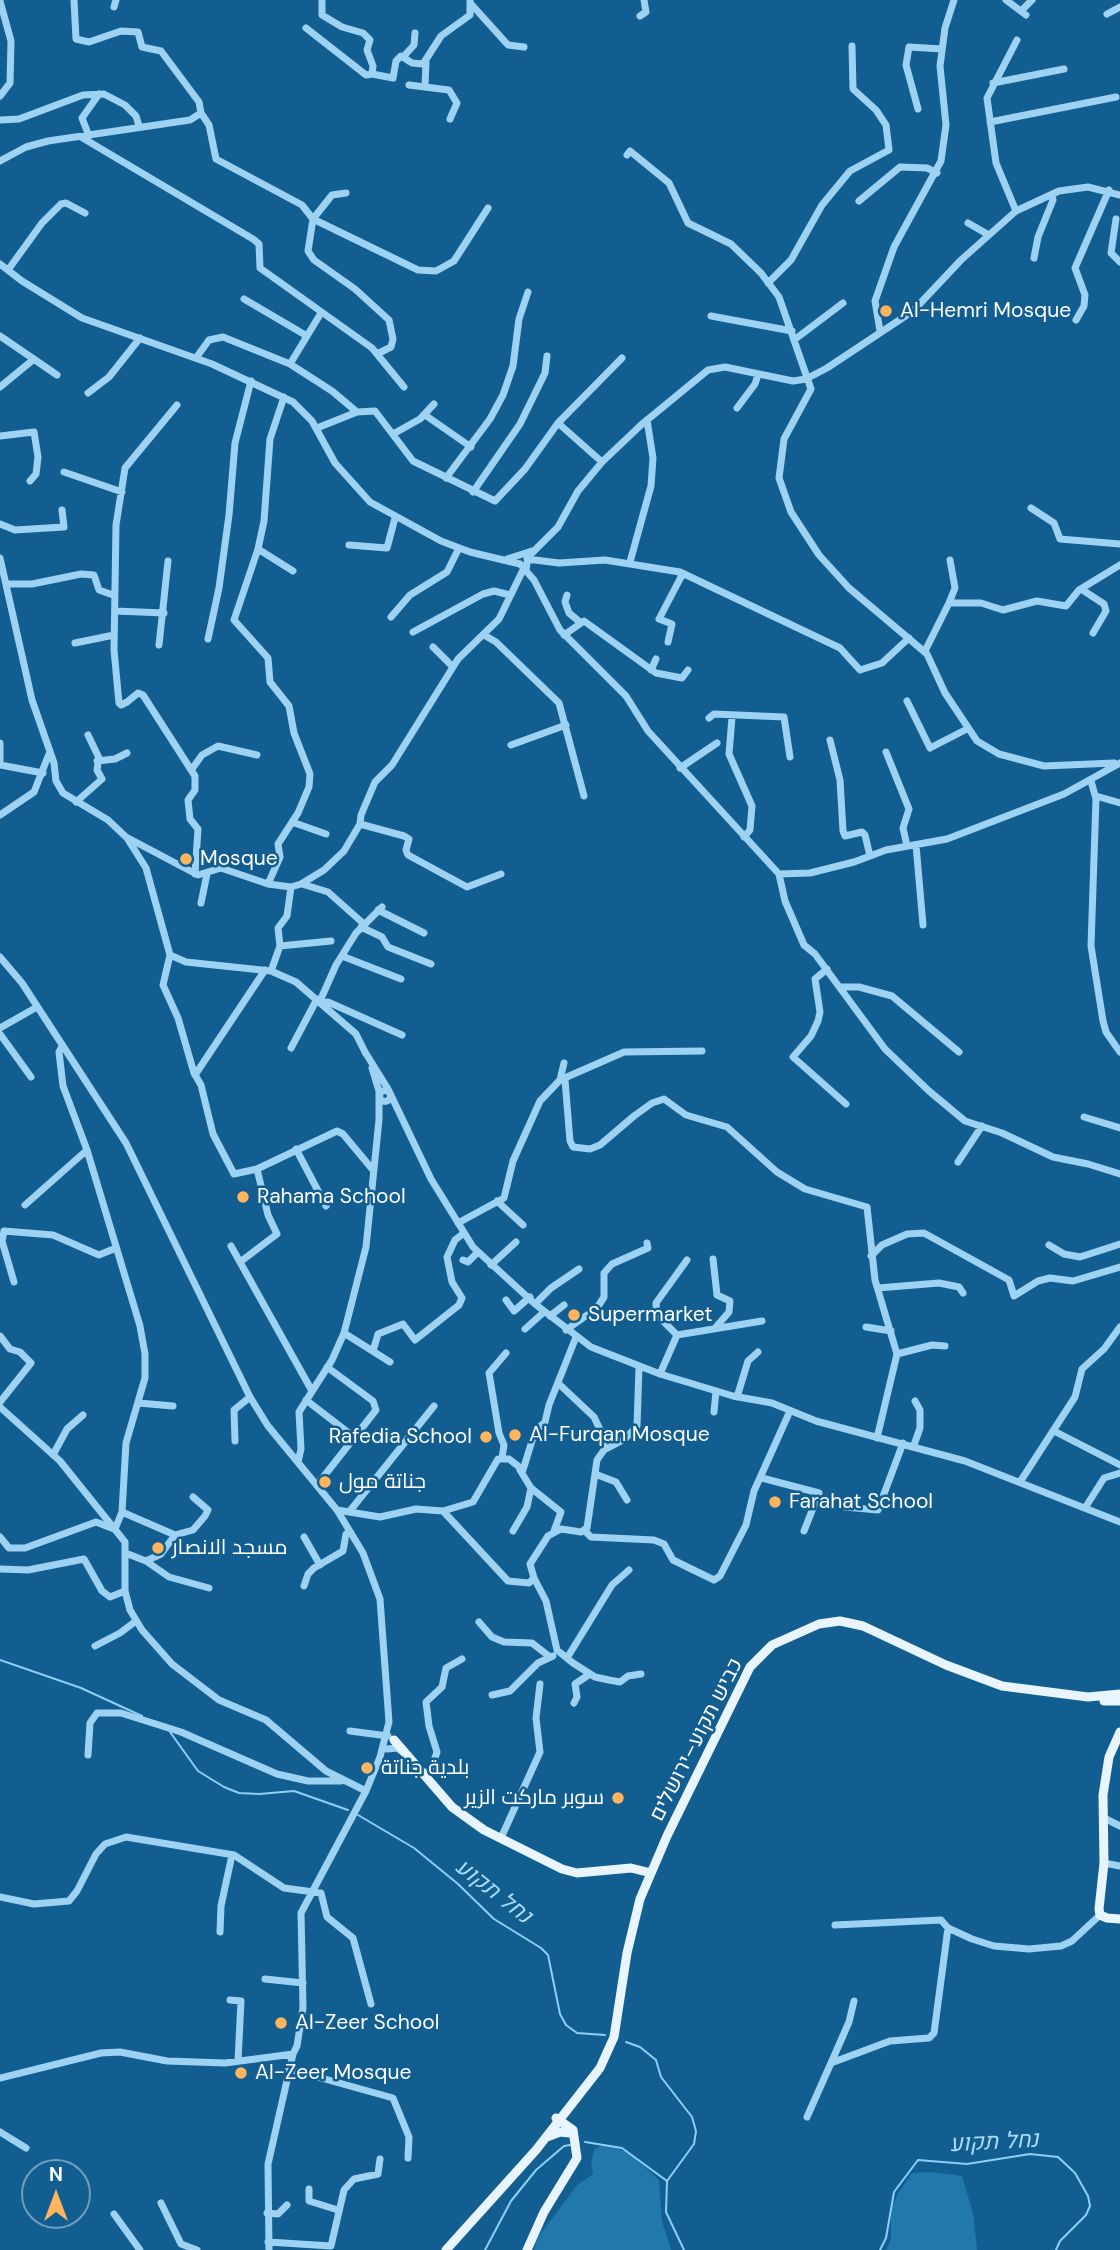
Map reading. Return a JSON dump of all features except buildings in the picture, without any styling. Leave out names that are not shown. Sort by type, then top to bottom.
[{"type":"main road","name":"כביש תקוע–ירושלים","points":[[496,2193],[546,2138],[595,2065],[619,2006],[633,1925],[651,1873],[750,1667],[772,1644],[798,1631],[840,1621],[863,1626],[978,1679],[1035,1692],[1088,1697],[1120,1694]]},
{"type":"main road","points":[[1035,1692],[1043,1698],[1120,1701]]},
{"type":"main road","points":[[1120,1732],[1113,1745],[1105,1775],[1104,1863],[1100,1915],[1120,1919]]},
{"type":"main road","points":[[391,1737],[452,1807],[501,1839],[562,1869],[576,1873],[631,1868],[651,1873]]},
{"type":"main road","points":[[558,2120],[577,2142]]},
{"type":"main road","points":[[527,2250],[544,2212],[575,2165],[577,2142],[573,2130],[558,2120]]},
{"type":"main road","name":"כביש תקוע–ירושלים","points":[[446,2250],[558,2120]]},
{"type":"main road","points":[[546,2138],[560,2132],[569,2133]]},
{"type":"street","points":[[75,0],[76,39],[89,42],[121,31],[138,32],[142,47],[161,51],[199,102],[201,113],[209,125],[213,157],[302,205],[313,219],[428,272],[436,271],[461,254],[488,208]]},
{"type":"street","points":[[322,0],[321,15],[342,27],[363,33],[370,40],[367,50],[373,66],[372,74]]},
{"type":"street","points":[[640,16],[646,12],[644,0]]},
{"type":"street","points":[[880,331],[875,302],[894,247],[910,214],[937,173],[946,125],[940,66],[954,0]]},
{"type":"street","points":[[1006,0],[1023,13],[1032,0]]},
{"type":"street","points":[[0,1],[8,22],[11,61],[10,83],[0,96]]},
{"type":"street","points":[[471,2],[508,45],[524,47]]},
{"type":"street","points":[[425,86],[426,61],[441,36],[470,15],[471,2]]},
{"type":"street","points":[[1107,14],[1120,7]]},
{"type":"street","points":[[306,28],[366,75],[393,78],[398,58],[404,56],[414,45],[415,33]]},
{"type":"street","points":[[1016,211],[996,163],[987,99],[1017,40]]},
{"type":"street","points":[[768,283],[792,260],[822,205],[850,171],[889,150],[886,125],[876,110],[853,89],[852,46]]},
{"type":"street","points":[[918,109],[906,65],[909,47],[942,48]]},
{"type":"street","points":[[404,56],[418,65],[426,61]]},
{"type":"street","points":[[993,83],[1064,69]]},
{"type":"street","points":[[409,85],[444,88],[455,95],[457,103],[450,119]]},
{"type":"street","points":[[0,120],[19,119],[65,100],[99,94],[125,105],[136,116],[139,126]]},
{"type":"street","points":[[99,94],[82,118],[85,136],[253,239],[259,244],[260,268],[321,313],[352,332],[377,354],[404,387]]},
{"type":"street","points":[[990,122],[1116,97]]},
{"type":"street","points":[[0,161],[26,147],[64,137],[191,120],[201,113]]},
{"type":"street","points":[[627,155],[630,151],[669,183],[688,223],[731,244],[779,298],[811,389],[784,439],[779,478],[783,494],[819,555],[849,587],[925,651],[967,730],[987,748],[1044,766],[1119,763]]},
{"type":"street","points":[[859,201],[900,167],[928,168],[937,173]]},
{"type":"street","points":[[126,837],[195,874],[207,874],[221,868],[268,884],[291,887],[324,870],[344,851],[360,824],[375,782],[392,765],[453,667],[468,646],[484,635],[499,619],[522,572],[522,561],[558,527],[578,491],[602,462],[647,420],[708,370],[725,367],[758,376],[786,380],[806,379],[842,359],[913,311],[1016,211],[1052,195],[1088,187],[1109,190],[1120,195]]},
{"type":"street","points":[[1076,320],[1084,306],[1084,295],[1075,268],[1109,190]]},
{"type":"street","points":[[346,193],[332,195],[313,219],[307,243],[314,260],[355,289],[388,320],[393,330],[391,347],[377,354]]},
{"type":"street","points":[[1034,258],[1038,237],[1054,201],[1052,195]]},
{"type":"street","points":[[8,270],[42,223],[61,204],[66,202],[85,213]]},
{"type":"street","points":[[1101,213],[1118,220],[1111,253],[1120,262]]},
{"type":"street","points":[[968,223],[989,235]]},
{"type":"street","points":[[0,264],[67,311],[196,358],[284,397],[302,409],[317,428],[335,463],[358,491],[395,518],[459,548],[500,560],[559,564],[605,559],[680,572],[840,648],[860,670],[882,663],[909,638]]},
{"type":"street","points":[[446,478],[471,447],[503,395],[513,366],[519,319],[528,292]]},
{"type":"street","points":[[244,299],[307,336]]},
{"type":"street","points":[[711,316],[793,335],[843,303]]},
{"type":"street","points":[[290,364],[321,313]]},
{"type":"street","points":[[0,335],[57,375]]},
{"type":"street","points":[[196,358],[209,340],[215,337],[290,364],[332,391],[357,412]]},
{"type":"street","points":[[88,393],[109,377],[140,338]]},
{"type":"street","points":[[473,492],[520,424],[545,373],[547,356]]},
{"type":"street","points":[[317,428],[357,412],[375,411],[413,461],[487,499],[499,499],[558,423],[622,358]]},
{"type":"street","points":[[0,387],[34,359]]},
{"type":"street","points":[[737,408],[758,376]]},
{"type":"street","points":[[208,639],[219,588],[229,515],[234,443],[251,381]]},
{"type":"street","points":[[268,884],[280,857],[278,844],[309,787],[310,774],[294,733],[289,706],[270,682],[268,658],[234,620],[258,549],[264,521],[270,439],[284,397]]},
{"type":"street","points":[[393,434],[425,415],[434,404]]},
{"type":"street","points":[[177,405],[125,468],[116,525],[114,635],[118,703],[121,705],[138,693],[143,695],[191,769],[197,786],[188,800],[190,819],[198,829],[195,874]]},
{"type":"street","points":[[425,415],[471,447]]},
{"type":"street","points":[[630,562],[652,486],[653,458],[647,420]]},
{"type":"street","points":[[558,423],[602,462]]},
{"type":"street","points":[[0,436],[34,432],[38,457],[36,474],[30,481]]},
{"type":"street","points":[[64,472],[122,492]]},
{"type":"street","points":[[1031,508],[1054,523],[1060,539],[1120,544]]},
{"type":"street","points":[[0,524],[15,530],[64,527],[62,510]]},
{"type":"street","points":[[349,545],[387,548],[395,518]]},
{"type":"street","points":[[391,617],[410,595],[447,572],[459,548]]},
{"type":"street","points":[[258,549],[293,570]]},
{"type":"street","points":[[0,558],[32,700],[59,787],[76,802],[108,820],[126,837],[146,868],[170,955],[163,985],[178,1018],[195,1074],[201,1085],[212,1134],[231,1171],[234,1174],[243,1174],[337,1131],[373,1170]]},
{"type":"street","points":[[925,651],[955,588],[950,560]]},
{"type":"street","points":[[159,645],[167,561]]},
{"type":"street","points":[[522,561],[564,635],[626,696],[648,731],[779,874],[785,901],[804,946],[827,969],[885,1049],[965,1121],[1053,1157],[1120,1174]]},
{"type":"street","points":[[949,603],[981,603],[1003,610],[1037,601],[1066,607],[1081,589],[1120,565]]},
{"type":"street","points":[[668,642],[672,624],[659,619],[665,602],[681,577],[680,572]]},
{"type":"street","points":[[7,584],[32,584],[81,574],[94,575],[99,590],[113,595]]},
{"type":"street","points":[[1081,589],[1104,604],[1107,611],[1093,633]]},
{"type":"street","points":[[413,632],[484,594],[494,591],[510,595]]},
{"type":"street","points":[[567,595],[565,602],[569,613],[581,623]]},
{"type":"street","points":[[115,611],[164,613]]},
{"type":"street","points":[[564,635],[584,621],[651,670],[682,678],[688,670]]},
{"type":"street","points":[[75,643],[114,635]]},
{"type":"street","points":[[484,635],[496,642],[559,703],[584,796]]},
{"type":"street","points":[[433,647],[453,667]]},
{"type":"street","points":[[651,670],[656,659]]},
{"type":"street","points":[[907,701],[930,747],[967,730]]},
{"type":"street","points":[[709,718],[714,715],[784,717],[790,757]]},
{"type":"street","points":[[732,717],[729,754],[752,806],[750,830],[744,837]]},
{"type":"street","points":[[511,745],[566,725]]},
{"type":"street","points":[[76,802],[102,779],[97,774],[97,761],[88,735]]},
{"type":"street","points":[[830,740],[840,780],[843,831],[845,836],[862,832],[870,856]]},
{"type":"street","points":[[0,743],[0,765],[43,773]]},
{"type":"street","points":[[680,768],[718,743]]},
{"type":"street","points":[[191,769],[202,755],[218,746],[257,755]]},
{"type":"street","points":[[886,751],[909,809],[903,828],[911,846],[923,925]]},
{"type":"street","points":[[97,761],[115,759],[127,753]]},
{"type":"street","points":[[0,815],[34,792],[49,754]]},
{"type":"street","points":[[1094,763],[1097,767],[1093,780],[1096,796],[1091,946],[1106,1032],[1120,1052]]},
{"type":"street","points":[[779,874],[810,873],[939,841],[1012,816],[1093,780],[1119,763]]},
{"type":"street","points":[[1096,796],[1120,803]]},
{"type":"street","points":[[292,822],[326,834]]},
{"type":"street","points":[[360,824],[404,836],[409,839],[406,850],[408,855],[467,887],[501,874]]},
{"type":"street","points":[[201,903],[207,874]]},
{"type":"street","points":[[301,884],[328,892],[363,925],[382,937],[388,947],[430,964]]},
{"type":"street","points":[[195,1074],[268,970],[280,946],[278,928],[287,916],[291,887]]},
{"type":"street","points":[[290,1048],[320,1001],[342,956],[363,925],[380,909],[424,933]]},
{"type":"street","points":[[280,946],[331,942]]},
{"type":"street","points":[[170,955],[186,962],[268,970],[296,982],[356,1034],[389,1102],[464,1233],[491,1265],[576,1337],[609,1356],[639,1367],[737,1397],[772,1403],[877,1438],[914,1445],[1020,1482],[1120,1522]]},
{"type":"street","points":[[342,956],[401,979]]},
{"type":"street","points":[[0,957],[37,1007],[144,1176],[250,1397],[268,1426],[337,1510],[363,1553],[380,1599],[391,1737],[302,1913],[303,2008],[297,2046],[289,2069],[268,2164],[268,2246],[331,2246],[344,2190],[355,2179],[378,2174],[380,2159]]},
{"type":"street","points":[[827,969],[815,979],[820,1012],[818,1021],[811,1036],[793,1057],[846,1104]]},
{"type":"street","points":[[840,987],[859,987],[892,996],[958,1052]]},
{"type":"street","points":[[320,1001],[328,1002],[402,1035]]},
{"type":"street","points":[[0,1028],[37,1007]]},
{"type":"street","points":[[0,1034],[31,1077]]},
{"type":"street","points":[[62,1046],[59,1052],[62,1086],[88,1150],[140,1326],[145,1354],[145,1378],[126,1443],[122,1512],[115,1530]]},
{"type":"street","points":[[457,1223],[504,1198],[513,1161],[541,1101],[562,1080],[624,1052],[702,1051]]},
{"type":"street","points":[[298,1462],[301,1449],[297,1421],[344,1333],[366,1247],[379,1096],[365,1052]]},
{"type":"street","points":[[564,1063],[562,1080],[573,1147],[590,1149],[600,1144],[652,1103],[664,1099],[686,1115],[727,1127],[777,1172],[805,1189],[867,1207],[871,1256],[897,1354],[877,1438]]},
{"type":"street","points":[[379,1096],[384,1091],[389,1102]]},
{"type":"street","points":[[379,1120],[389,1102]]},
{"type":"street","points":[[1084,1117],[1120,1128]]},
{"type":"street","points":[[958,1162],[982,1126]]},
{"type":"street","points":[[296,1149],[326,1206]]},
{"type":"street","points":[[25,1205],[88,1150]]},
{"type":"street","points":[[240,1262],[277,1234],[268,1215],[257,1168]]},
{"type":"street","points":[[497,1201],[523,1225]]},
{"type":"street","points":[[14,1282],[2,1241],[4,1231],[30,1231],[53,1235],[99,1255],[116,1248]]},
{"type":"street","points":[[373,1351],[378,1334],[403,1324],[415,1340],[459,1305],[463,1298],[452,1282],[447,1258],[455,1240],[464,1233]]},
{"type":"street","points":[[871,1256],[881,1245],[907,1234],[924,1233],[1009,1280],[1014,1296],[1038,1281],[1050,1278],[1073,1281],[1120,1267]]},
{"type":"street","points":[[491,1265],[516,1242]]},
{"type":"street","points":[[566,1330],[597,1308],[604,1297],[604,1273],[612,1264],[648,1248],[647,1243]]},
{"type":"street","points":[[1049,1245],[1065,1254],[1080,1257],[1120,1244]]},
{"type":"street","points":[[232,1246],[312,1391]]},
{"type":"street","points":[[463,1260],[468,1262],[478,1252]]},
{"type":"street","points":[[713,1259],[717,1295],[730,1301],[729,1312],[715,1328]]},
{"type":"street","points":[[687,1260],[656,1303],[657,1315],[677,1335],[693,1335],[715,1328],[762,1321]]},
{"type":"street","points":[[535,1304],[551,1288],[579,1269]]},
{"type":"street","points":[[878,1288],[939,1283],[959,1287],[963,1293]]},
{"type":"street","points":[[506,1300],[514,1311],[530,1297]]},
{"type":"street","points":[[525,1329],[564,1306]]},
{"type":"street","points":[[1020,1482],[1075,1397],[1082,1369],[1104,1349],[1120,1327]]},
{"type":"street","points":[[866,1328],[891,1331]]},
{"type":"street","points":[[344,1333],[390,1362]]},
{"type":"street","points":[[660,1374],[677,1335]]},
{"type":"street","points":[[0,1336],[10,1349],[20,1352],[30,1363],[0,1404],[3,1416],[53,1455],[125,1542],[128,1554],[125,1591],[135,1621],[172,1664],[197,1686],[219,1700],[266,1720],[343,1781],[366,1791]]},
{"type":"street","points":[[520,1470],[526,1466],[535,1431],[545,1422],[576,1337]]},
{"type":"street","points":[[897,1354],[932,1345],[945,1346]]},
{"type":"street","points":[[737,1397],[748,1361],[758,1352]]},
{"type":"street","points":[[502,1458],[504,1445],[499,1433],[489,1373],[506,1353]]},
{"type":"street","points":[[317,1485],[376,1410],[376,1405],[327,1367]]},
{"type":"street","points":[[585,1531],[597,1460],[604,1450],[625,1439],[637,1426],[639,1367]]},
{"type":"street","points":[[559,1384],[594,1417],[603,1436],[604,1450]]},
{"type":"street","points":[[714,1412],[716,1391]]},
{"type":"street","points":[[235,1441],[234,1410],[250,1397]]},
{"type":"street","points":[[306,1400],[354,1437]]},
{"type":"street","points":[[914,1445],[920,1428],[920,1410],[915,1401]]},
{"type":"street","points":[[138,1403],[173,1406]]},
{"type":"street","points":[[304,1586],[308,1574],[343,1551],[349,1530],[346,1517],[352,1513],[433,1406]]},
{"type":"street","points":[[554,1531],[585,1531],[591,1537],[654,1540],[664,1544],[673,1560],[714,1580],[720,1576],[746,1525],[754,1491],[790,1411]]},
{"type":"street","points":[[53,1455],[67,1429],[83,1415]]},
{"type":"street","points":[[1054,1431],[1120,1465]]},
{"type":"street","points":[[845,1507],[878,1510],[903,1443]]},
{"type":"street","points":[[337,1510],[380,1517],[416,1509],[443,1511],[473,1502],[498,1459],[509,1459],[520,1470],[531,1488],[561,1512],[554,1531],[532,1560],[534,1578],[546,1601],[557,1650],[590,1674],[621,1685],[628,1676],[642,1674]]},
{"type":"street","points":[[1085,1508],[1104,1478],[1120,1473]]},
{"type":"street","points":[[595,1474],[616,1482],[627,1500]]},
{"type":"street","points":[[762,1478],[819,1493],[804,1531]]},
{"type":"street","points":[[513,1531],[527,1507],[531,1488]]},
{"type":"street","points":[[146,1561],[161,1554],[175,1535],[193,1530],[208,1510],[193,1497]]},
{"type":"street","points":[[443,1511],[508,1581],[521,1584],[534,1578]]},
{"type":"street","points":[[122,1512],[175,1535]]},
{"type":"street","points":[[0,1537],[9,1548],[25,1548],[96,1522],[115,1530]]},
{"type":"street","points":[[303,1538],[320,1565]]},
{"type":"street","points":[[128,1554],[146,1561],[169,1577],[209,1588]]},
{"type":"street","points":[[0,1569],[28,1570],[84,1559],[102,1591],[110,1597],[125,1591]]},
{"type":"street","points":[[567,1658],[612,1585],[629,1570]]},
{"type":"street","points":[[95,1646],[120,1633],[135,1621]]},
{"type":"street","points":[[479,1622],[492,1637],[503,1642],[533,1643],[550,1657]]},
{"type":"street","points":[[492,1696],[510,1691],[538,1663],[557,1650]]},
{"type":"street","points":[[424,1775],[430,1769],[437,1752],[429,1726],[426,1702],[442,1687],[446,1668],[462,1659]]},
{"type":"street","points":[[574,1703],[577,1698],[575,1684],[590,1674]]},
{"type":"street","points":[[501,1839],[540,1752],[536,1718],[541,1684]]},
{"type":"street","points":[[88,1755],[90,1723],[97,1713],[121,1713],[180,1732],[277,1774],[309,1781],[343,1781]]},
{"type":"street","points":[[350,1731],[391,1737]]},
{"type":"street","points":[[386,1746],[397,1748],[405,1754]]},
{"type":"street","points":[[1104,1818],[1120,1826]]},
{"type":"street","points":[[0,1897],[34,1904],[69,1901],[96,1854],[105,1844],[126,1837],[232,1854],[284,1888],[321,1893],[327,1917],[353,1938],[371,2004]]},
{"type":"street","points":[[220,1932],[221,1906],[232,1854]]},
{"type":"street","points":[[1104,1863],[1120,1866]]},
{"type":"street","points":[[835,1925],[941,1920],[948,1928],[993,1946],[1061,1946],[1082,1936],[1100,1915]]},
{"type":"street","points":[[831,2063],[890,2040],[929,2038],[934,2033],[948,1928]]},
{"type":"street","points":[[265,1979],[303,1983]]},
{"type":"street","points":[[230,2000],[241,2001],[239,2061]]},
{"type":"street","points":[[807,2117],[849,2022],[854,2001]]},
{"type":"street","points":[[0,2078],[101,2053],[120,2052],[167,2061],[239,2061],[293,2054]]},
{"type":"street","points":[[289,2069],[393,2098],[410,2137],[408,2158]]},
{"type":"street","points":[[0,2132],[26,2148]]},
{"type":"street","points":[[309,2189],[309,2201],[338,2210]]},
{"type":"street","points":[[161,2203],[179,2247],[197,2250]]},
{"type":"street","points":[[267,2213],[278,2214],[287,2205]]},
{"type":"street","points":[[114,2214],[140,2250]]},
{"type":"shaded area","points":[[604,2144],[630,2153],[659,2180],[662,2221],[671,2250],[534,2250],[538,2237],[577,2185],[593,2174],[591,2164],[594,2150]]},
{"type":"shaded area","points":[[912,2173],[962,2176],[973,2213],[977,2250],[886,2250],[891,2239],[891,2210],[897,2195]]},
{"type":"waterway","points":[[0,1660],[81,1688],[142,1716]]},
{"type":"waterway","points":[[170,1732],[198,1771],[224,1787],[239,1793],[294,1791],[348,1810]]},
{"type":"waterway","name":"נחל תקוע","points":[[358,1815],[414,1848],[458,1884],[494,1919],[541,1948],[548,1955],[560,2014],[566,2025],[577,2033],[605,2035]]},
{"type":"waterway","name":"נחל תקוע","points":[[626,2042],[640,2047],[656,2060],[661,2077],[692,2117],[696,2131],[694,2144],[667,2181],[666,2212],[684,2250]]},
{"type":"waterway","points":[[585,2142],[622,2148],[667,2181]]},
{"type":"waterway","points":[[485,2250],[511,2201],[536,2170],[564,2146],[570,2145]]},
{"type":"waterway","name":"נחל תקוע","points":[[880,2250],[886,2238],[894,2192],[918,2160],[967,2164],[1030,2154],[1058,2157],[1075,2173],[1088,2196],[1090,2206],[1086,2215],[1060,2241],[1056,2250]]},
{"type":"place","name":"Al-Hemri Mosque","points":[[886,311]]},
{"type":"place","name":"Mosque","points":[[186,859]]},
{"type":"place","name":"Rahama School","points":[[243,1197]]},
{"type":"place","name":"Supermarket","points":[[574,1315]]},
{"type":"place","name":"Al-Furqan Mosque","points":[[515,1435]]},
{"type":"place","name":"Rafedia School","points":[[486,1437]]},
{"type":"place","name":"جناتة مول","points":[[325,1482]]},
{"type":"place","name":"Farahat School","points":[[775,1502]]},
{"type":"place","name":"مسجد الانصار","points":[[158,1548]]},
{"type":"place","name":"بلدية جناتة","points":[[367,1768]]},
{"type":"place","name":"سوبر ماركت الزير","points":[[618,1798]]},
{"type":"place","name":"Al-Zeer School","points":[[281,2023]]},
{"type":"place","name":"Al-Zeer Mosque","points":[[241,2073]]}]
